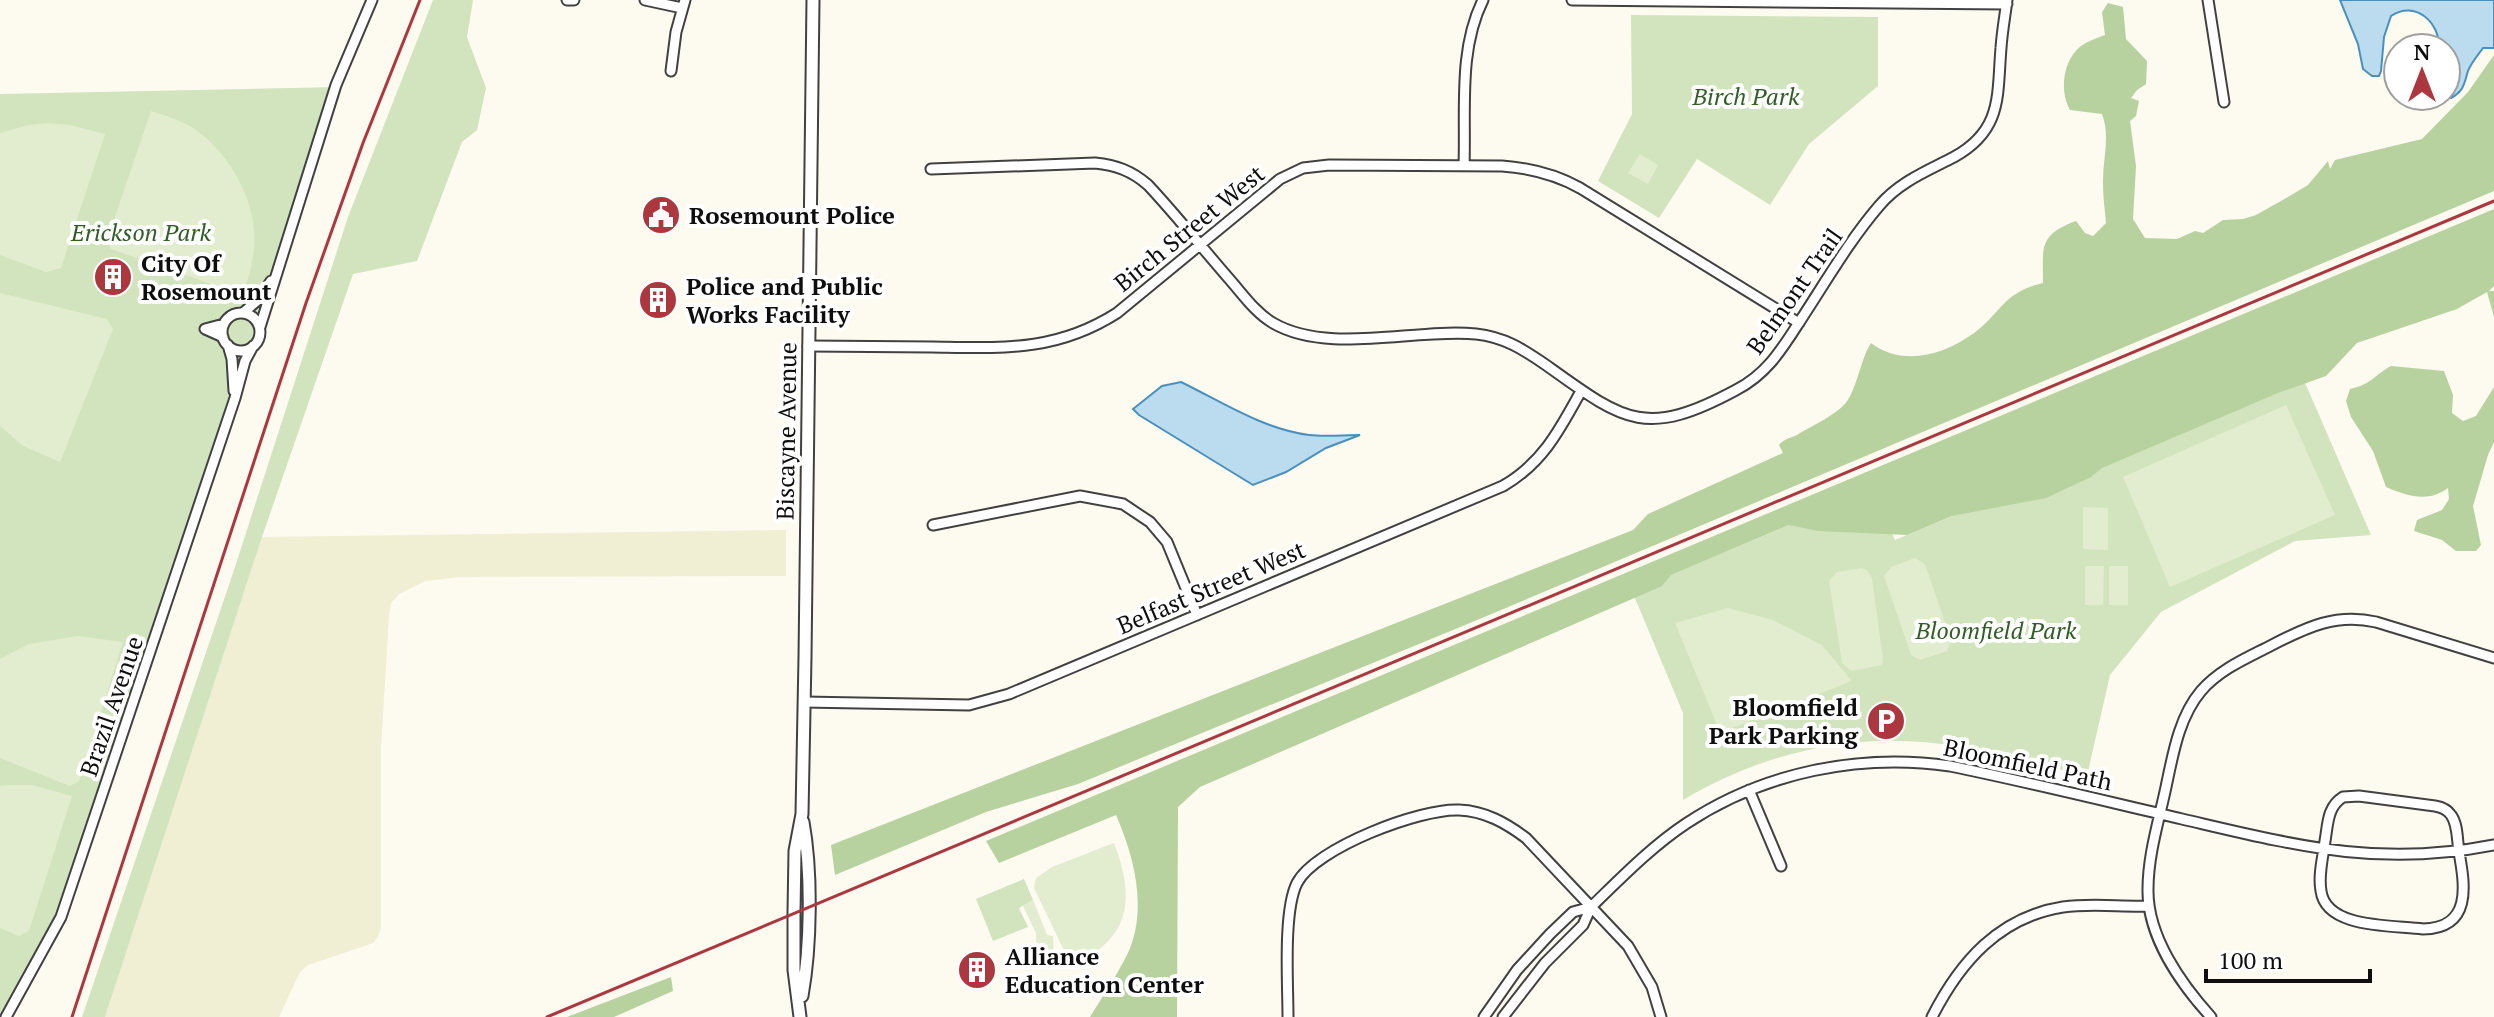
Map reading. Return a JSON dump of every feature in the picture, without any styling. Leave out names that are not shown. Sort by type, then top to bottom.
[{"type":"street","name":"Brazil Avenue","points":[[6,1017],[61,917],[245,361],[259,338],[272,293],[273,278],[336,85],[372,0]]},
{"type":"street","points":[[567,0],[574,0]]},
{"type":"street","points":[[645,0],[684,4],[671,71]]},
{"type":"street","name":"Biscayne Avenue","points":[[800,1011],[794,970],[794,927],[795,851],[802,814],[813,0]]},
{"type":"street","points":[[1464,166],[1466,66],[1472,27],[1483,0]]},
{"type":"street","points":[[1572,0],[2007,2]]},
{"type":"street","points":[[2208,0],[2224,102]]},
{"type":"street","name":"Belmont Trail","points":[[931,169],[1108,164],[1130,172],[1148,185],[1262,315],[1294,333],[1318,338],[1468,333],[1498,337],[1521,347],[1581,391],[1626,416],[1649,420],[1676,417],[1727,395],[1758,376],[1780,353],[1866,222],[1886,198],[1908,180],[1960,153],[1985,130],[1999,97],[2007,2]]},
{"type":"street","name":"Birch Street West","points":[[808,346],[1013,348],[1057,341],[1091,328],[1117,313],[1269,186],[1303,168],[1329,165],[1528,168],[1565,180],[1799,323]]},
{"type":"street","name":"Brazil Avenue","points":[[235,398],[232,359],[224,324],[259,299],[273,278]]},
{"type":"street","points":[[243,313],[253,317],[260,327]]},
{"type":"street","points":[[224,324],[205,329],[238,350],[253,346]]},
{"type":"street","name":"Belfast Street West","points":[[804,702],[954,705],[983,702],[1197,615],[1515,479],[1549,448],[1581,391]]},
{"type":"street","points":[[933,525],[1080,496],[1123,504],[1150,522],[1167,542],[1197,615]]},
{"type":"street","points":[[2211,1017],[2189,992],[2174,968],[2149,906],[2150,862],[2182,724],[2200,692],[2228,668],[2301,629],[2332,619],[2365,620],[2494,658]]},
{"type":"street","name":"Bloomfield Path","points":[[1503,1017],[1545,963],[1583,925],[1591,907],[1679,828],[1749,790],[1787,776],[1840,766],[1922,762],[1975,771],[2324,851],[2382,855],[2459,851],[2494,845]]},
{"type":"street","points":[[1749,790],[1781,866]]},
{"type":"street","points":[[2350,796],[2443,807],[2454,821],[2464,885],[2462,906],[2450,921],[2433,929],[2350,920],[2328,908],[2321,892],[2324,851],[2333,804],[2350,796]]},
{"type":"street","points":[[1288,1017],[1291,903],[1302,876],[1331,851],[1421,814],[1439,810],[1470,811],[1508,825],[1526,838],[1637,959],[1652,987],[1661,1017]]},
{"type":"street","points":[[1932,1017],[1965,964],[1987,941],[2013,923],[2064,907],[2149,906]]},
{"type":"street","name":"Bloomfield Path","points":[[1484,1017],[1517,970],[1541,943],[1573,912],[1591,907]]},
{"type":"shaded area","points":[[786,530],[786,576],[459,577],[425,581],[399,594],[391,603],[389,615],[381,748],[381,928],[378,937],[373,943],[308,965],[300,972],[279,1017],[105,1017],[262,537]]},
{"type":"green space","points":[[433,0],[473,0],[467,37],[486,88],[477,130],[462,142],[417,261],[353,274],[262,537],[105,1017],[82,1017],[234,570],[348,217]]},
{"type":"green space","points":[[2108,3],[2123,7],[2126,39],[2147,61],[2146,84],[2131,98],[2139,101],[2136,116],[2130,121],[2136,166],[2133,219],[2145,238],[2177,239],[2195,231],[2203,233],[2223,220],[2256,215],[2308,185],[2328,161],[2330,169],[2335,160],[2422,139],[2448,112],[2462,112],[2462,98],[2494,55],[2494,191],[1470,623],[1078,784],[986,812],[835,875],[831,845],[1633,530],[1648,514],[1783,453],[1781,443],[1828,417],[1847,401],[1871,343],[1896,355],[1923,355],[1950,347],[1974,333],[2011,297],[2043,283],[2043,252],[2045,244],[2055,232],[2076,221],[2085,233],[2093,236],[2106,223],[2103,185],[2105,123],[2102,114],[2070,110],[2064,85],[2067,67],[2075,52],[2105,35],[2102,12]]},
{"type":"green space","name":"Birch Park","points":[[1631,15],[1878,17],[1878,86],[1809,144],[1770,205],[1697,159],[1659,218],[1598,181],[1632,114]]},
{"type":"green space","name":"Erickson Park","points":[[339,87],[60,921],[5,1017],[0,1017],[0,94]]},
{"type":"green space","points":[[151,111],[180,121],[209,140],[240,182],[252,214],[254,231],[253,259],[243,295],[111,249],[107,240]]},
{"type":"green space","points":[[48,123],[105,134],[61,268],[46,272],[0,255],[0,133]]},
{"type":"green space","points":[[1640,154],[1658,165],[1648,184],[1628,173]]},
{"type":"green space","points":[[2494,209],[2494,286],[2489,291],[2494,291],[2494,317],[2487,292],[2457,309],[2357,343],[2326,376],[2278,393],[2102,468],[2091,477],[2046,498],[1952,516],[1907,535],[1818,531],[1789,525],[1671,575],[1662,586],[1200,787],[1178,807],[1177,1017],[1090,1017],[1128,953],[1137,919],[1133,865],[1116,815],[999,863],[986,841]]},
{"type":"green space","points":[[0,293],[107,319],[113,329],[60,462],[23,446],[0,426]]},
{"type":"green space","points":[[2391,366],[2444,371],[2453,395],[2452,413],[2463,421],[2476,416],[2494,387],[2494,442],[2473,506],[2481,545],[2476,551],[2456,551],[2442,540],[2414,531],[2417,520],[2442,510],[2449,499],[2448,488],[2425,497],[2386,487],[2373,451],[2351,417],[2346,401],[2350,389],[2368,382]]},
{"type":"green space","name":"Bloomfield Park","points":[[2300,371],[2371,535],[2295,541],[2161,612],[2110,675],[2087,776],[1961,747],[1925,742],[1853,743],[1817,748],[1748,768],[1683,800],[1683,713],[1632,591],[1873,490],[1895,540]]},
{"type":"green space","points":[[2286,405],[2335,515],[2170,587],[2123,477]]},
{"type":"green space","points":[[2083,507],[2108,508],[2108,550],[2083,549]]},
{"type":"green space","points":[[1915,558],[1925,564],[1951,640],[1947,651],[1920,660],[1911,655],[1884,576],[1891,567]]},
{"type":"green space","points":[[2085,566],[2104,566],[2103,605],[2085,605]]},
{"type":"green space","points":[[2109,566],[2128,566],[2128,605],[2109,605]]},
{"type":"green space","points":[[1862,568],[1872,578],[1883,659],[1882,665],[1851,671],[1842,663],[1829,581],[1837,572]]},
{"type":"green space","points":[[1728,608],[1773,620],[1822,645],[1852,681],[1727,730],[1717,725],[1675,623]]},
{"type":"green space","points":[[78,636],[123,642],[79,781],[70,786],[0,758],[0,659],[29,644]]},
{"type":"green space","points":[[32,785],[72,796],[29,931],[19,936],[0,928],[0,786]]},
{"type":"green space","points":[[1114,843],[1125,883],[1123,916],[1106,943],[1071,965],[1034,888],[1036,878],[1052,867]]},
{"type":"green space","points":[[1024,879],[1033,900],[1019,908],[1028,927],[993,941],[976,899]]},
{"type":"green space","points":[[1033,900],[1047,935],[1053,936],[1054,960],[1037,960],[1036,933],[1023,906]]},
{"type":"green space","points":[[671,977],[673,991],[614,1017],[567,1017]]},
{"type":"water","points":[[2340,0],[2494,0],[2494,48],[2483,48],[2471,65],[2462,88],[2462,32],[2436,32],[2431,22],[2417,12],[2400,12],[2391,16],[2386,32],[2382,32],[2379,76],[2372,76],[2363,69],[2358,44]]},
{"type":"water","points":[[1181,382],[1275,427],[1309,435],[1360,435],[1326,448],[1286,472],[1253,485],[1133,409],[1162,386]]},
{"type":"railway","points":[[72,1017],[306,303],[363,143],[420,0]]},
{"type":"railway","points":[[547,1017],[2494,201]]},
{"type":"place","name":"Rosemount Police","points":[[661,215]]},
{"type":"place","name":"City Of Rosemount","points":[[113,277]]},
{"type":"place","name":"Police and Public Works Facility","points":[[658,300]]},
{"type":"place","name":"Bloomfield Park Parking","points":[[1886,721]]},
{"type":"place","name":"Alliance Education Center","points":[[977,970]]}]
